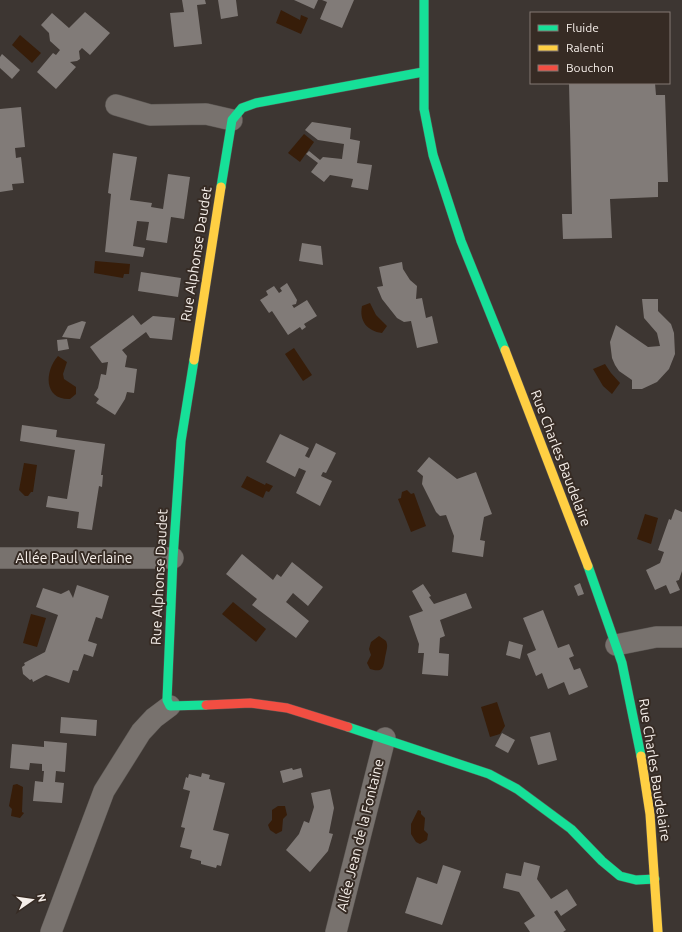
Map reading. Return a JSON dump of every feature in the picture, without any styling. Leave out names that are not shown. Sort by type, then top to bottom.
[{"type":"street","name":"Rue Charles Baudelaire","points":[[424,0],[424,109],[433,155],[461,241],[509,360],[622,663],[639,743],[650,814],[658,932]]},
{"type":"street","points":[[116,105],[150,115],[206,114],[232,120],[236,113],[244,107],[256,103],[423,72]]},
{"type":"street","name":"Rue Alphonse Daudet","points":[[170,706],[166,693],[181,441],[232,120]]},
{"type":"street","name":"Allée Paul Verlaine","points":[[0,558],[173,558]]},
{"type":"street","points":[[616,645],[656,637],[682,637]]},
{"type":"street","points":[[51,932],[104,791],[141,732],[154,718],[170,706],[250,703],[287,708],[385,738],[489,774],[517,789],[546,809],[582,838],[602,861],[620,876],[636,880],[655,879]]},
{"type":"street","name":"Allée Jean de la Fontaine","points":[[336,932],[385,738]]},
{"type":"shaded area","points":[[281,10],[300,20],[301,15],[308,18],[301,34],[276,23]]},
{"type":"shaded area","points":[[20,35],[41,53],[32,63],[12,45]]},
{"type":"shaded area","points":[[304,134],[314,142],[300,162],[288,153]]},
{"type":"shaded area","points":[[95,261],[130,264],[129,274],[124,274],[123,278],[94,273]]},
{"type":"shaded area","points":[[370,303],[376,315],[387,326],[382,333],[368,328],[363,321],[361,311],[362,306]]},
{"type":"shaded area","points":[[294,348],[312,375],[303,381],[285,354]]},
{"type":"shaded area","points":[[58,356],[67,362],[63,374],[64,379],[76,387],[76,394],[70,399],[61,398],[55,395],[49,384],[50,370],[53,362]]},
{"type":"shaded area","points":[[605,364],[620,383],[612,394],[603,386],[593,369]]},
{"type":"shaded area","points":[[24,463],[37,465],[33,492],[31,492],[28,496],[25,496],[19,490]]},
{"type":"shaded area","points":[[247,476],[265,485],[266,483],[273,486],[269,492],[266,491],[263,498],[241,487]]},
{"type":"shaded area","points":[[407,490],[411,494],[414,493],[426,526],[411,532],[398,499],[401,498],[402,492]]},
{"type":"shaded area","points":[[645,514],[658,518],[651,544],[637,539]]},
{"type":"shaded area","points":[[233,602],[266,629],[256,642],[222,614]]},
{"type":"shaded area","points":[[31,614],[46,618],[37,647],[23,643]]},
{"type":"shaded area","points":[[379,636],[386,641],[387,647],[383,667],[379,670],[375,670],[370,669],[367,663],[371,655],[369,649],[371,642]]},
{"type":"shaded area","points":[[497,702],[505,726],[500,734],[490,737],[481,707]]},
{"type":"shaded area","points":[[17,784],[23,787],[22,812],[24,813],[20,818],[11,816],[12,809],[9,806],[13,785]]},
{"type":"shaded area","points":[[278,806],[285,806],[287,815],[283,819],[282,831],[276,834],[270,830],[268,825],[272,820],[272,810]]},
{"type":"shaded area","points":[[418,810],[421,811],[421,814],[425,818],[424,830],[428,834],[427,840],[420,844],[416,842],[411,834],[411,824]]},
{"type":"building","points":[[182,0],[205,0],[206,4],[197,5],[202,44],[174,47],[170,13],[184,12]]},
{"type":"building","points":[[218,0],[236,0],[238,16],[221,19]]},
{"type":"building","points":[[294,0],[318,0],[314,9]]},
{"type":"building","points":[[322,0],[354,0],[342,28],[320,19],[327,2]]},
{"type":"building","points":[[85,12],[110,33],[90,55],[82,48],[79,51],[80,59],[70,62],[76,67],[56,89],[37,72],[53,53],[56,55],[60,50],[50,41],[49,33],[41,25],[52,13],[69,28]]},
{"type":"building","points":[[2,54],[20,70],[12,79],[0,68],[0,57]]},
{"type":"building","points":[[569,84],[655,84],[656,95],[665,95],[668,182],[658,182],[658,197],[610,199],[612,238],[563,239],[562,214],[572,214]]},
{"type":"building","points":[[21,107],[25,147],[15,148],[16,158],[21,157],[24,183],[12,184],[13,190],[0,192],[0,109]]},
{"type":"building","points":[[312,122],[351,128],[350,139],[360,141],[357,163],[372,165],[368,190],[351,187],[353,179],[330,175],[324,182],[311,172],[318,163],[306,154],[309,151],[320,160],[323,157],[342,159],[344,144],[318,140],[305,130]]},
{"type":"building","points":[[113,153],[137,157],[130,200],[152,203],[151,207],[163,209],[168,174],[190,177],[184,219],[171,217],[167,243],[146,240],[149,222],[137,221],[133,246],[145,248],[143,257],[105,252],[111,194],[108,193]]},
{"type":"building","points":[[302,243],[321,246],[323,265],[299,261]]},
{"type":"building","points":[[402,262],[403,269],[410,280],[417,286],[416,299],[422,298],[426,318],[432,316],[438,343],[417,348],[411,321],[404,322],[397,318],[382,299],[377,287],[383,286],[379,267]]},
{"type":"building","points":[[141,272],[181,278],[178,297],[138,291]]},
{"type":"building","points":[[287,283],[297,300],[296,304],[292,305],[294,308],[307,300],[317,316],[304,324],[306,327],[302,330],[300,327],[288,335],[272,311],[269,313],[260,300],[268,295],[266,291],[274,286],[279,293],[282,291],[280,288]]},
{"type":"building","points":[[642,299],[658,299],[658,311],[671,324],[674,333],[675,354],[669,369],[657,382],[642,389],[632,389],[632,380],[619,371],[615,365],[612,358],[610,342],[616,325],[648,347],[660,346],[657,333],[644,318]]},
{"type":"building","points":[[133,315],[141,325],[153,316],[175,318],[172,340],[150,338],[146,332],[122,350],[127,356],[125,367],[137,369],[134,393],[127,392],[125,399],[115,415],[96,403],[99,399],[94,395],[98,388],[101,374],[106,375],[108,362],[102,363],[90,347]]},
{"type":"building","points":[[82,321],[86,322],[80,339],[62,337],[68,326]]},
{"type":"building","points":[[67,339],[69,349],[58,351],[57,340]]},
{"type":"building","points":[[22,425],[57,430],[56,437],[105,444],[101,475],[103,475],[102,487],[99,486],[92,530],[77,528],[79,512],[46,507],[48,496],[67,499],[75,450],[20,441]]},
{"type":"building","points":[[280,434],[309,448],[305,456],[309,458],[316,443],[336,453],[326,473],[323,472],[321,476],[332,481],[320,506],[296,493],[306,471],[299,468],[295,477],[266,462]]},
{"type":"building","points":[[429,457],[457,479],[476,472],[492,514],[484,517],[480,540],[485,541],[483,557],[452,552],[454,536],[446,515],[440,516],[436,512],[422,484],[423,476],[417,471]]},
{"type":"building","points":[[675,509],[682,512],[682,571],[679,580],[676,581],[680,590],[670,594],[666,585],[655,590],[646,570],[660,563],[664,552],[658,550],[669,519],[671,520]]},
{"type":"building","points":[[242,554],[273,580],[277,574],[281,577],[292,562],[323,587],[308,606],[293,593],[286,602],[309,621],[296,638],[252,605],[257,599],[226,574]]},
{"type":"building","points":[[580,583],[584,594],[578,596],[574,586]]},
{"type":"building","points":[[423,584],[431,596],[429,597],[434,604],[466,593],[472,608],[440,620],[445,636],[440,638],[439,653],[449,654],[448,676],[422,674],[424,653],[418,653],[419,644],[409,616],[423,611],[412,591]]},
{"type":"building","points":[[77,585],[109,596],[102,619],[96,617],[88,641],[97,644],[93,657],[84,654],[78,671],[73,670],[69,683],[46,675],[33,682],[32,679],[30,680],[23,674],[22,667],[25,665],[24,663],[45,652],[58,615],[36,607],[43,588],[61,594],[69,590],[73,598]]},
{"type":"building","points":[[543,610],[558,648],[569,644],[574,656],[569,658],[574,670],[580,668],[588,687],[569,695],[564,682],[548,689],[542,673],[536,676],[527,654],[536,650],[523,618]]},
{"type":"building","points":[[509,641],[523,645],[520,659],[506,655]]},
{"type":"building","points":[[61,717],[97,720],[96,736],[60,733]]},
{"type":"building","points":[[550,732],[557,760],[538,765],[530,737]]},
{"type":"building","points":[[502,733],[515,740],[508,753],[495,746]]},
{"type":"building","points":[[44,741],[67,743],[65,772],[56,771],[55,782],[64,783],[62,803],[33,801],[35,781],[43,782],[44,771],[42,771],[42,764],[30,763],[29,770],[10,768],[12,744],[44,747]]},
{"type":"building","points":[[292,768],[293,770],[301,768],[303,777],[283,783],[280,771]]},
{"type":"building","points":[[202,773],[210,775],[209,779],[225,783],[213,830],[229,834],[221,866],[217,865],[216,868],[201,864],[201,861],[190,858],[192,850],[180,847],[185,828],[181,827],[190,791],[183,789],[186,777],[188,778],[189,774],[201,777]]},
{"type":"building","points":[[330,789],[334,808],[329,833],[333,834],[328,851],[310,872],[286,850],[299,834],[304,821],[309,823],[314,807],[311,793]]},
{"type":"building","points":[[524,862],[540,866],[537,879],[551,899],[567,889],[577,905],[561,916],[557,910],[554,912],[566,930],[563,932],[530,932],[524,923],[535,916],[519,892],[503,888],[506,873],[521,876]]},
{"type":"building","points":[[443,865],[461,871],[442,925],[405,913],[417,877],[437,884]]},
{"type":"traffic: fast","points":[[424,0],[424,109],[433,155],[461,241],[505,350]]},
{"type":"traffic: fast","points":[[221,187],[232,120],[242,108],[256,103],[423,72]]},
{"type":"traffic: fast","points":[[194,360],[181,441],[173,558],[167,700],[170,706],[206,705]]},
{"type":"traffic: fast","points":[[588,566],[622,663],[641,756]]},
{"type":"traffic: fast","points":[[348,727],[489,774],[517,789],[571,829],[602,861],[620,876],[636,880],[655,879]]},
{"type":"traffic: slow","points":[[194,360],[221,187]]},
{"type":"traffic: slow","points":[[505,350],[588,566]]},
{"type":"traffic: slow","points":[[641,756],[650,814],[658,932]]},
{"type":"traffic: jam","points":[[206,705],[250,703],[287,708],[348,727]]}]
